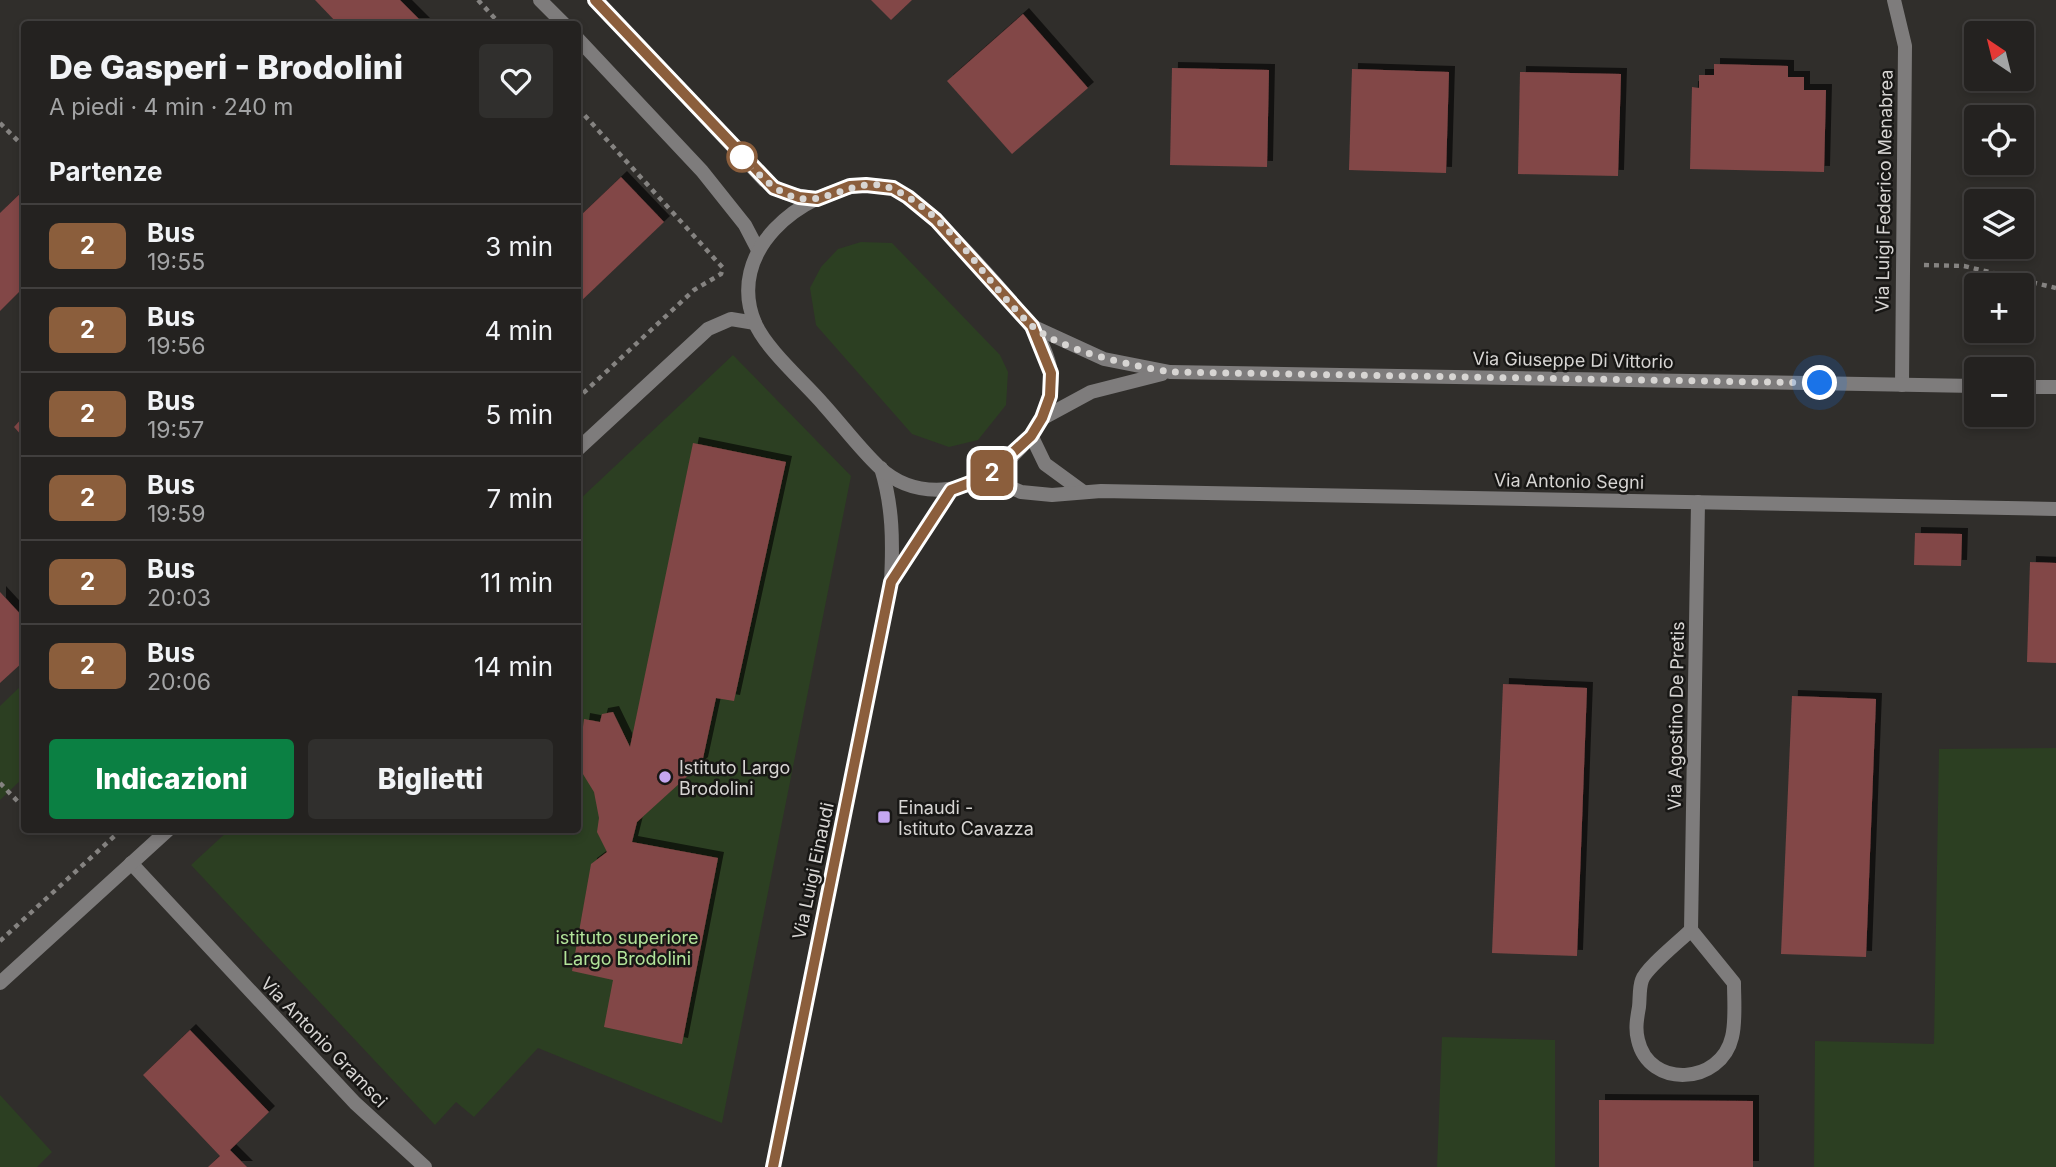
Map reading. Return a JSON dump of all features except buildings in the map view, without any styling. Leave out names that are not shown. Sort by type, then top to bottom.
[{"type":"street","points":[[540,0],[561,21]]},
{"type":"street","points":[[595,0],[764,180],[785,193],[817,199]]},
{"type":"street","name":"Via Luigi Federico Menabrea","points":[[1894,0],[1905,46],[1902,385]]},
{"type":"street","points":[[581,42],[702,171],[745,226],[758,250]]},
{"type":"street","points":[[850,186],[893,188],[941,225],[1032,326],[1051,373],[1050,396],[1042,418],[1031,436],[986,477],[951,490],[937,490],[907,483],[881,468],[755,323],[748,288],[758,250],[789,216],[817,199],[850,186]]},
{"type":"street","points":[[581,446],[708,329],[740,318],[755,323]]},
{"type":"street","name":"Via Giuseppe Di Vittorio","points":[[1032,326],[1104,359],[1170,372],[1964,386]]},
{"type":"street","name":"Via Giuseppe Di Vittorio","points":[[1042,418],[1068,402],[1099,389],[1170,372]]},
{"type":"street","points":[[2034,387],[2056,387]]},
{"type":"street","points":[[1031,436],[1045,464],[1082,491]]},
{"type":"street","name":"Via Luigi Einaudi","points":[[773,1167],[891,582],[893,533],[890,499],[881,468]]},
{"type":"street","name":"Via Antonio Segni","points":[[986,477],[1021,492],[1052,495],[1082,491],[2056,509]]},
{"type":"street","name":"Via Luigi Einaudi","points":[[891,582],[951,490]]},
{"type":"street","name":"Via Agostino De Pretis","points":[[1691,930],[1698,502]]},
{"type":"street","points":[[0,983],[165,833]]},
{"type":"street","name":"Via Antonio Gramsci","points":[[131,863],[355,1103],[425,1167]]},
{"type":"street","points":[[1691,930],[1734,983],[1732,1037],[1727,1051],[1711,1068],[1688,1076],[1672,1075],[1657,1068],[1645,1056],[1638,1041],[1636,1024],[1642,978],[1691,930]]},
{"type":"path","points":[[478,0],[497,21]]},
{"type":"path","points":[[581,111],[723,268],[721,274],[694,290],[581,395]]},
{"type":"path","points":[[0,123],[21,144]]},
{"type":"path","points":[[1903,264],[1964,266],[2056,288]]},
{"type":"path","points":[[0,783],[21,805]]},
{"type":"path","points":[[0,940],[118,833]]},
{"type":"green space","points":[[861,242],[892,243],[1000,355],[1008,372],[1006,405],[978,440],[949,447],[912,434],[816,325],[810,288],[821,267],[838,249]]},
{"type":"green space","name":"istituto superiore Largo Brodolini","points":[[733,355],[851,476],[722,1123],[538,1048],[474,1117],[456,1102],[435,1125],[191,865],[226,833],[581,833],[581,498]]},
{"type":"green space","points":[[21,686],[21,780],[0,800],[0,706]]},
{"type":"green space","points":[[2056,748],[2056,1167],[1814,1167],[1815,1041],[1934,1044],[1939,749]]},
{"type":"green space","points":[[1442,1037],[1555,1040],[1555,1167],[1437,1167]]},
{"type":"green space","points":[[0,1095],[52,1152],[37,1167],[0,1167]]},
{"type":"bus line","name":"2","points":[[595,0],[730,145],[774,188],[799,197],[817,199],[850,186],[881,186],[893,188],[908,197],[936,220],[1032,326],[1051,373],[1050,396],[1042,418],[1031,436],[1003,465],[986,477],[951,490],[891,582],[773,1167]]},
{"type":"place","name":"Istituto Largo Brodolini","points":[[665,777]]},
{"type":"place","name":"Einaudi - Istituto Cavazza","points":[[884,817]]},
{"type":"route","points":[[742,157],[774,188],[799,197],[817,199],[850,186],[893,188],[936,220],[1032,326],[1089,353],[1121,363],[1170,372],[1820,383]]}]
